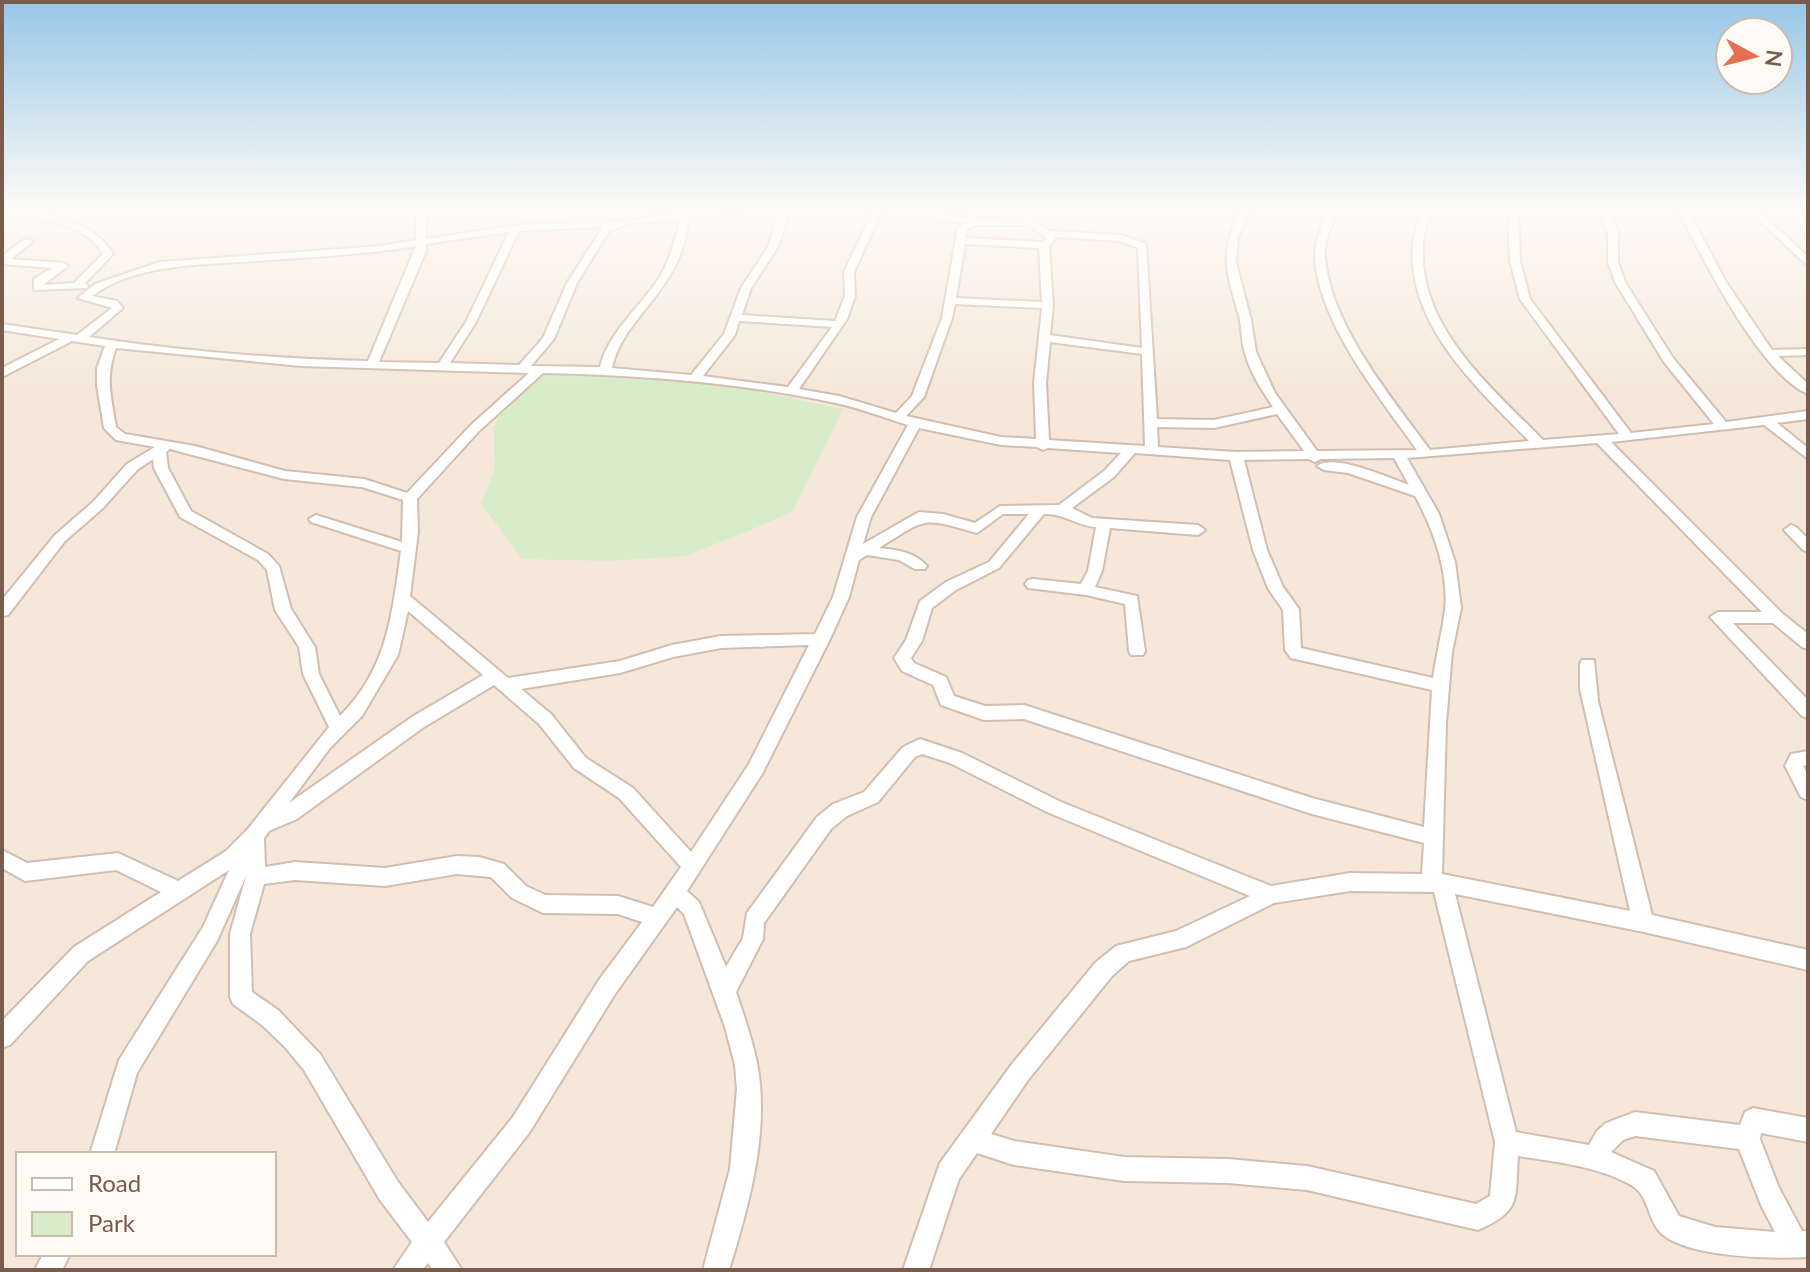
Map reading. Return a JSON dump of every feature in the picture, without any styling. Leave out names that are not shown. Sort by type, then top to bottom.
[{"type":"street","points":[[55,269],[38,281],[38,288],[94,288],[147,269]]},
{"type":"street","points":[[76,287],[93,269]]},
{"type":"street","points":[[372,365],[411,269]]},
{"type":"street","points":[[442,367],[471,322],[496,269]]},
{"type":"street","points":[[522,369],[548,339],[579,269]]},
{"type":"street","points":[[605,371],[622,337],[669,269]]},
{"type":"street","points":[[694,379],[729,335],[746,288],[758,269]]},
{"type":"street","points":[[792,391],[837,324],[850,296],[847,278],[850,269]]},
{"type":"street","points":[[406,1270],[521,1125],[607,987],[675,893],[776,736],[858,554],[864,517],[918,397],[952,301],[956,269]]},
{"type":"street","points":[[1043,446],[1040,383],[1048,305],[1047,269]]},
{"type":"street","points":[[1142,269],[1154,423],[1152,452]]},
{"type":"street","points":[[1231,269],[1231,280],[1246,319],[1250,353],[1315,458]]},
{"type":"street","points":[[1322,269],[1326,295],[1365,369],[1426,454]]},
{"type":"street","points":[[1417,269],[1438,327],[1465,365],[1540,445]]},
{"type":"street","points":[[1517,269],[1525,299],[1628,437]]},
{"type":"street","points":[[1616,269],[1620,282],[1668,360],[1722,426]]},
{"type":"street","points":[[1717,269],[1743,315],[1771,353],[1808,390]]},
{"type":"street","points":[[2,373],[74,339],[118,308],[113,303],[83,301],[94,288]]},
{"type":"street","points":[[952,301],[1048,305]]},
{"type":"street","points":[[737,318],[837,324]]},
{"type":"street","points":[[2,327],[112,344],[243,358],[605,371],[694,379],[792,391],[862,405],[907,420],[981,438],[1043,446],[1338,466],[1422,494]]},
{"type":"street","points":[[1045,338],[1149,352]]},
{"type":"street","points":[[112,344],[103,368],[110,428],[129,440],[211,454],[284,475],[364,483],[410,498]]},
{"type":"street","points":[[1771,353],[1808,352]]},
{"type":"street","points":[[2,1037],[81,954],[233,857],[356,711],[390,655],[397,633],[409,549],[410,498],[475,428],[539,370]]},
{"type":"street","points":[[1154,423],[1214,424],[1283,409]]},
{"type":"street","points":[[1237,459],[1426,454],[1601,440],[1808,415]]},
{"type":"street","points":[[1767,421],[1808,455]]},
{"type":"street","points":[[1601,440],[1777,618],[1808,643]]},
{"type":"street","points":[[2,611],[60,538],[98,505],[132,467],[162,448]]},
{"type":"street","points":[[162,448],[161,468],[185,514],[263,557],[274,569],[283,610],[307,647],[311,674],[338,729]]},
{"type":"street","points":[[858,554],[919,516],[943,518],[977,528],[1000,510],[1062,509],[1109,474],[1130,451]]},
{"type":"street","points":[[972,1140],[1014,1153],[1124,1169],[1228,1171],[1307,1178],[1478,1217],[1502,1203],[1507,1142],[1437,883],[1434,838],[1440,686],[1453,608],[1451,588],[1441,538],[1422,494],[1399,456]]},
{"type":"street","points":[[1237,459],[1247,510],[1260,550],[1276,588],[1291,609],[1293,650],[1297,654],[1440,686]]},
{"type":"street","points":[[1062,509],[1073,517],[1104,523],[1198,530]]},
{"type":"street","points":[[1039,511],[994,565],[951,586],[925,605],[914,641],[902,658],[908,667],[940,681],[947,700],[984,713],[1024,712],[1312,806],[1434,838]]},
{"type":"street","points":[[316,519],[409,549]]},
{"type":"street","points":[[1086,590],[1095,571],[1104,523]]},
{"type":"street","points":[[1791,530],[1808,547]]},
{"type":"street","points":[[858,554],[903,556],[920,566]]},
{"type":"street","points":[[1033,584],[1086,590],[1132,600],[1137,651]]},
{"type":"street","points":[[401,597],[501,680],[566,741],[577,761],[620,788],[659,827],[670,848],[692,865]]},
{"type":"street","points":[[1777,618],[1718,617],[1808,711]]},
{"type":"street","points":[[103,1152],[127,1068],[210,934],[257,831],[290,813],[418,722],[501,680],[620,667],[672,651],[721,642],[822,639]]},
{"type":"street","points":[[1588,664],[1585,688],[1606,761],[1626,868],[1644,923]]},
{"type":"street","points":[[723,994],[750,946],[754,920],[824,823],[840,810],[871,797],[909,752],[920,746],[956,758],[1054,807],[1271,895]]},
{"type":"street","points":[[1808,758],[1797,759],[1794,766],[1808,792]]},
{"type":"street","points":[[257,831],[256,877],[240,934],[241,997],[288,1031],[318,1066],[389,1191],[449,1270]]},
{"type":"street","points":[[2,858],[25,872],[118,861],[178,891]]},
{"type":"street","points":[[256,877],[295,871],[385,877],[457,865],[479,866],[497,870],[519,892],[543,904],[596,902],[618,905],[657,918]]},
{"type":"street","points":[[916,1270],[938,1196],[949,1172],[1020,1072],[1104,969],[1123,953],[1179,940],[1271,895],[1324,884],[1437,883],[1644,923],[1808,960]]},
{"type":"street","points":[[675,893],[692,908],[745,1063],[745,1133],[731,1223],[716,1270]]},
{"type":"street","points":[[1803,1248],[1770,1196],[1747,1138],[1753,1120],[1808,1130]]},
{"type":"street","points":[[1595,1159],[1604,1138],[1619,1128],[1635,1124],[1747,1138]]},
{"type":"street","points":[[1507,1142],[1595,1159],[1650,1183],[1667,1222],[1679,1232],[1697,1238],[1803,1248]]},
{"type":"shaded area","points":[[2,269],[1808,269],[1808,1270],[2,1270]]},
{"type":"green space","points":[[546,372],[729,385],[843,409],[793,511],[685,556],[607,561],[522,559],[481,503],[495,469],[494,428],[502,407]]}]
